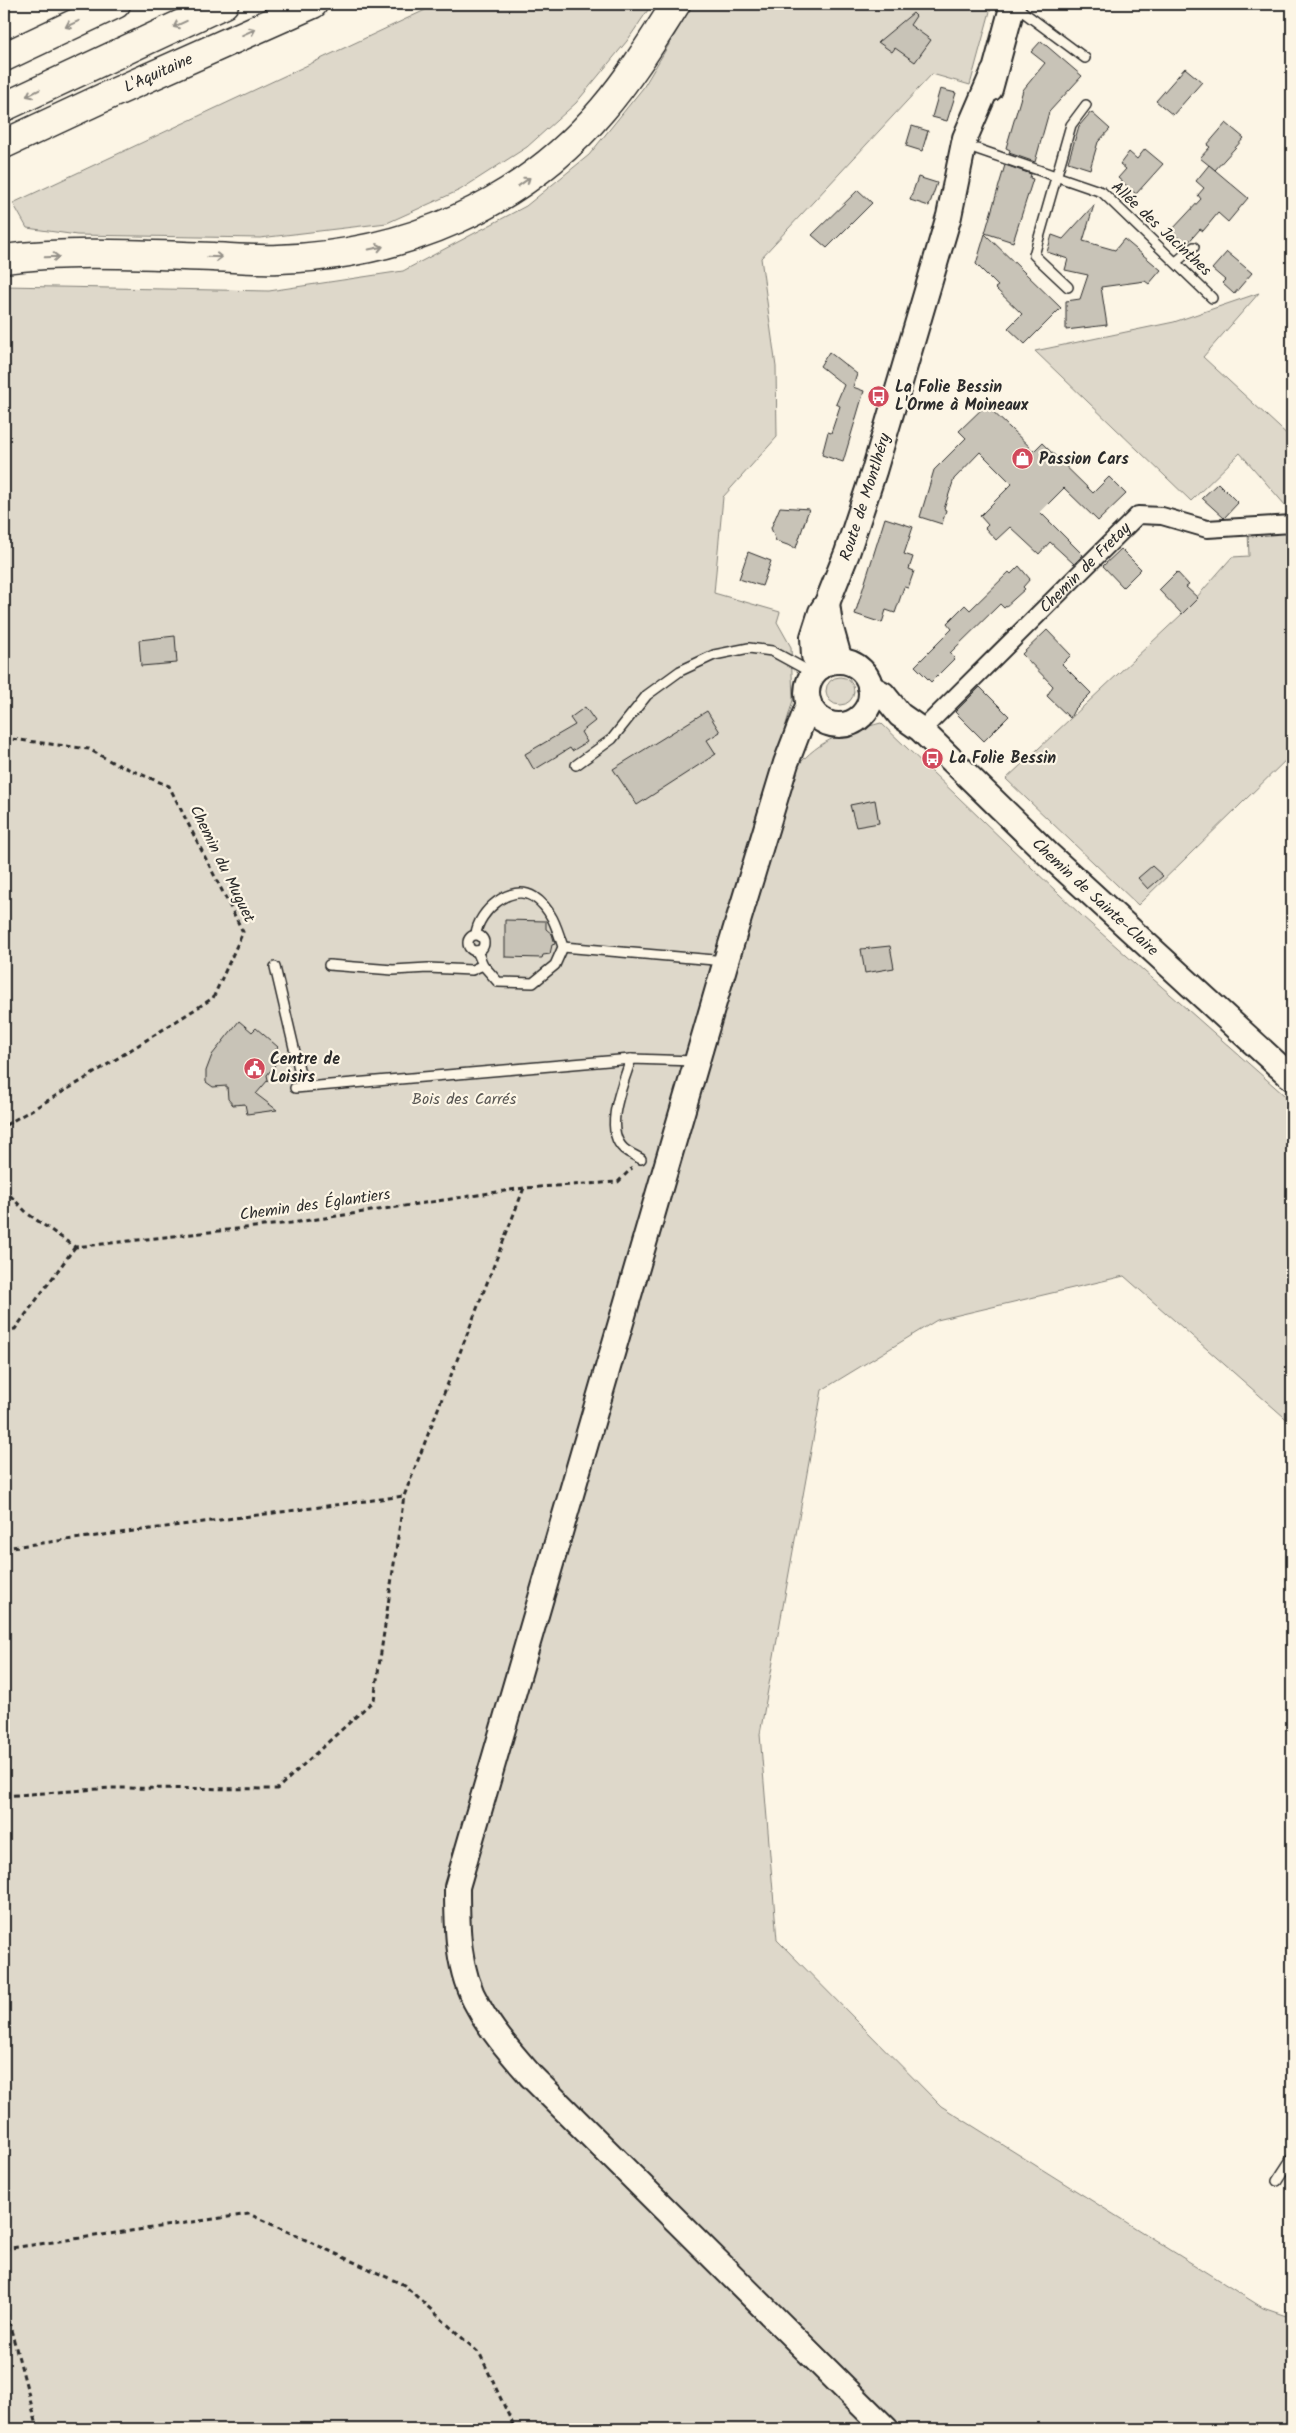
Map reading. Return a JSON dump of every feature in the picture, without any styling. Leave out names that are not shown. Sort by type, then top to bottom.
[{"type":"highway","points":[[4,57],[116,4]]},
{"type":"highway","points":[[4,107],[224,4]]},
{"type":"highway","name":"L'Aquitaine","points":[[4,144],[109,94],[313,4]]},
{"type":"highway","points":[[4,259],[126,254],[278,260],[336,255],[378,248],[436,230],[497,199],[523,183],[560,153],[602,110],[624,82],[676,4]]},
{"type":"highway","points":[[4,162],[52,136],[109,94]]},
{"type":"main road","name":"Route de Montlhéry","points":[[949,216],[978,149],[993,73],[1013,4]]},
{"type":"main road","name":"Route de Montlhéry","points":[[825,668],[814,656],[814,637],[821,612],[827,603],[847,553],[872,476],[949,216],[965,138],[993,73]]},
{"type":"main road","points":[[809,703],[820,718],[847,722],[869,704],[870,687],[862,671],[856,666],[825,668],[808,693],[809,703],[786,763],[726,961],[457,1887],[457,1932],[466,1979],[477,2005],[497,2036],[525,2070],[886,2429]]},
{"type":"main road","name":"Chemin de Sainte-Claire","points":[[870,687],[883,694],[900,715],[920,729],[1048,854],[1292,1078]]},
{"type":"main road","points":[[786,763],[820,732],[847,722],[900,715]]},
{"type":"street","name":"Chemin de Fretay","points":[[920,729],[1138,515],[1162,516],[1207,529],[1292,524]]},
{"type":"lane","points":[[1013,4],[1085,58]]},
{"type":"lane","points":[[1068,287],[1034,255],[1058,175],[1070,125],[1086,105]]},
{"type":"lane","name":"Allée des Jacinthes","points":[[978,149],[1058,175],[1102,192],[1212,298]]},
{"type":"lane","points":[[1176,262],[1194,247]]},
{"type":"lane","points":[[576,766],[612,739],[647,695],[680,671],[714,655],[749,648],[772,651],[825,668]]},
{"type":"lane","points":[[521,892],[534,896],[554,918],[563,947],[555,965],[533,984],[498,982],[483,964],[477,951],[471,950],[467,942],[469,938],[476,934],[483,917],[497,900],[521,892]]},
{"type":"lane","points":[[563,947],[726,961]]},
{"type":"lane","points":[[330,965],[394,970],[428,968],[472,970],[483,964]]},
{"type":"lane","points":[[275,967],[299,1087],[631,1059],[698,1061]]},
{"type":"lane","points":[[631,1059],[619,1097],[614,1122],[617,1138],[624,1148],[641,1159]]},
{"type":"lane","points":[[1277,2181],[1292,2158]]},
{"type":"path","name":"Chemin du Muguet","points":[[4,738],[89,749],[112,762],[169,786],[243,932],[213,998],[83,1080],[4,1126]]},
{"type":"path","name":"Chemin des Églantiers","points":[[75,1247],[291,1223],[524,1188],[618,1182],[641,1159]]},
{"type":"path","points":[[4,1796],[111,1788],[277,1789],[374,1700],[404,1496],[524,1188]]},
{"type":"path","points":[[4,1189],[28,1214],[75,1247],[15,1329],[4,1330]]},
{"type":"path","points":[[4,1548],[404,1496]]},
{"type":"path","points":[[4,2249],[249,2214],[404,2285],[480,2354],[515,2429]]},
{"type":"path","points":[[4,2304],[38,2429]]},
{"type":"green space","points":[[438,4],[652,4],[627,41],[576,103],[527,147],[460,190],[387,223],[260,238],[77,235],[27,228],[13,203]]},
{"type":"green space","name":"Bois des Carrés","points":[[693,4],[992,4],[970,85],[932,74],[761,258],[776,367],[777,437],[723,497],[714,593],[780,612],[777,622],[791,647],[793,700],[776,759],[796,768],[824,743],[845,733],[881,723],[1083,917],[1292,1102],[1292,1424],[1124,1276],[937,1320],[822,1390],[760,1734],[777,1940],[941,2106],[1263,2308],[1292,2318],[1292,2429],[4,2429],[4,286],[269,291],[403,271],[526,206],[589,155],[643,88]]},
{"type":"green space","points":[[1259,293],[1203,357],[1292,439],[1292,513],[1240,453],[1191,501],[1035,351],[1174,322]]},
{"type":"green space","points":[[1292,530],[1292,754],[1138,905],[1006,779],[1182,614],[1232,557],[1249,556],[1248,532]]},
{"type":"green space","points":[[840,677],[850,681],[854,691],[850,701],[840,705],[830,701],[826,691],[830,681]]},
{"type":"building","points":[[913,13],[916,16],[910,25],[931,40],[915,62],[895,48],[892,52],[878,42]]},
{"type":"building","points":[[1041,41],[1082,76],[1049,112],[1035,162],[1009,153],[1010,150],[1006,148],[1023,90],[1045,63],[1031,52]]},
{"type":"building","points":[[1185,68],[1202,82],[1173,115],[1156,101]]},
{"type":"building","points":[[940,89],[956,93],[947,121],[932,117]]},
{"type":"building","points":[[1091,112],[1110,129],[1098,142],[1090,169],[1068,162],[1079,126]]},
{"type":"building","points":[[1226,123],[1244,138],[1215,170],[1200,158],[1210,147],[1207,145]]},
{"type":"building","points":[[912,126],[928,131],[922,151],[906,146]]},
{"type":"building","points":[[1145,149],[1163,164],[1136,194],[1118,178],[1126,169],[1120,164],[1129,152],[1137,159]]},
{"type":"building","points":[[1005,165],[1031,174],[1030,178],[1033,179],[1013,242],[985,233]]},
{"type":"building","points":[[1209,165],[1248,198],[1228,222],[1218,213],[1203,231],[1200,229],[1186,245],[1171,231],[1201,199],[1198,195],[1204,188],[1196,181]]},
{"type":"building","points":[[918,177],[937,183],[929,206],[910,200]]},
{"type":"building","points":[[858,190],[872,203],[827,248],[812,235]]},
{"type":"building","points":[[1094,205],[1083,241],[1115,250],[1124,239],[1161,270],[1149,284],[1145,281],[1101,287],[1107,325],[1066,330],[1066,301],[1080,299],[1088,275],[1065,270],[1068,259],[1047,252],[1052,235],[1063,239]]},
{"type":"building","points":[[985,234],[1061,308],[1025,344],[1008,328],[1022,314],[995,288],[998,286],[976,264]]},
{"type":"building","points":[[1227,252],[1252,273],[1234,294],[1222,283],[1225,280],[1212,269]]},
{"type":"building","points":[[829,352],[857,374],[853,387],[864,391],[843,462],[822,455],[828,432],[831,433],[840,406],[836,404],[844,385],[820,366]]},
{"type":"building","points":[[986,405],[1034,451],[1042,443],[1093,493],[1109,477],[1126,494],[1098,521],[1064,488],[1040,512],[1083,555],[1074,564],[1050,542],[1039,554],[1010,527],[996,540],[985,528],[988,525],[980,516],[1012,484],[980,452],[954,479],[944,509],[946,510],[942,524],[920,517],[934,470],[966,438],[959,431]]},
{"type":"building","points":[[1218,483],[1238,503],[1224,518],[1202,498]]},
{"type":"building","points":[[780,507],[809,509],[796,548],[776,541],[771,528]]},
{"type":"building","points":[[885,518],[913,527],[904,554],[913,557],[909,569],[914,571],[908,588],[904,587],[895,613],[886,610],[882,623],[855,614]]},
{"type":"building","points":[[1121,549],[1141,569],[1123,587],[1103,566]]},
{"type":"building","points":[[748,552],[771,561],[762,586],[739,579]]},
{"type":"building","points":[[1019,566],[1030,579],[1023,587],[1025,589],[1004,608],[1000,604],[950,653],[955,658],[931,682],[915,666],[952,629],[947,623],[965,605],[970,610],[1009,572],[1011,574]]},
{"type":"building","points":[[1177,572],[1189,585],[1186,587],[1198,598],[1182,614],[1159,590]]},
{"type":"building","points":[[1047,630],[1071,655],[1062,664],[1091,693],[1074,710],[1070,718],[1047,696],[1053,686],[1022,654]]},
{"type":"building","points":[[175,636],[177,663],[141,666],[139,640]]},
{"type":"building","points":[[980,687],[1009,716],[984,741],[955,712]]},
{"type":"building","points":[[585,707],[595,721],[581,732],[587,742],[572,751],[570,748],[534,770],[525,754],[575,725],[570,718]]},
{"type":"building","points":[[707,711],[720,732],[707,740],[716,754],[637,805],[613,769]]},
{"type":"building","points":[[875,800],[879,823],[856,827],[850,805]]},
{"type":"building","points":[[1152,866],[1163,876],[1148,889],[1138,878]]},
{"type":"building","points":[[505,920],[546,921],[546,929],[552,934],[555,944],[552,945],[550,954],[543,955],[542,958],[505,957]]},
{"type":"building","points":[[890,946],[894,968],[865,973],[861,949]]},
{"type":"building","points":[[239,1021],[252,1032],[256,1028],[278,1047],[275,1050],[282,1056],[267,1075],[268,1080],[256,1094],[277,1110],[247,1114],[245,1104],[233,1105],[228,1099],[227,1086],[213,1087],[206,1082],[206,1071],[212,1055]]},
{"type":"place","name":"La Folie Bessin L'Orme à Moineaux","points":[[879,396]]},
{"type":"place","name":"Passion Cars","points":[[1023,459]]},
{"type":"place","name":"La Folie Bessin","points":[[933,758]]},
{"type":"place","name":"Centre de Loisirs","points":[[254,1068]]}]
